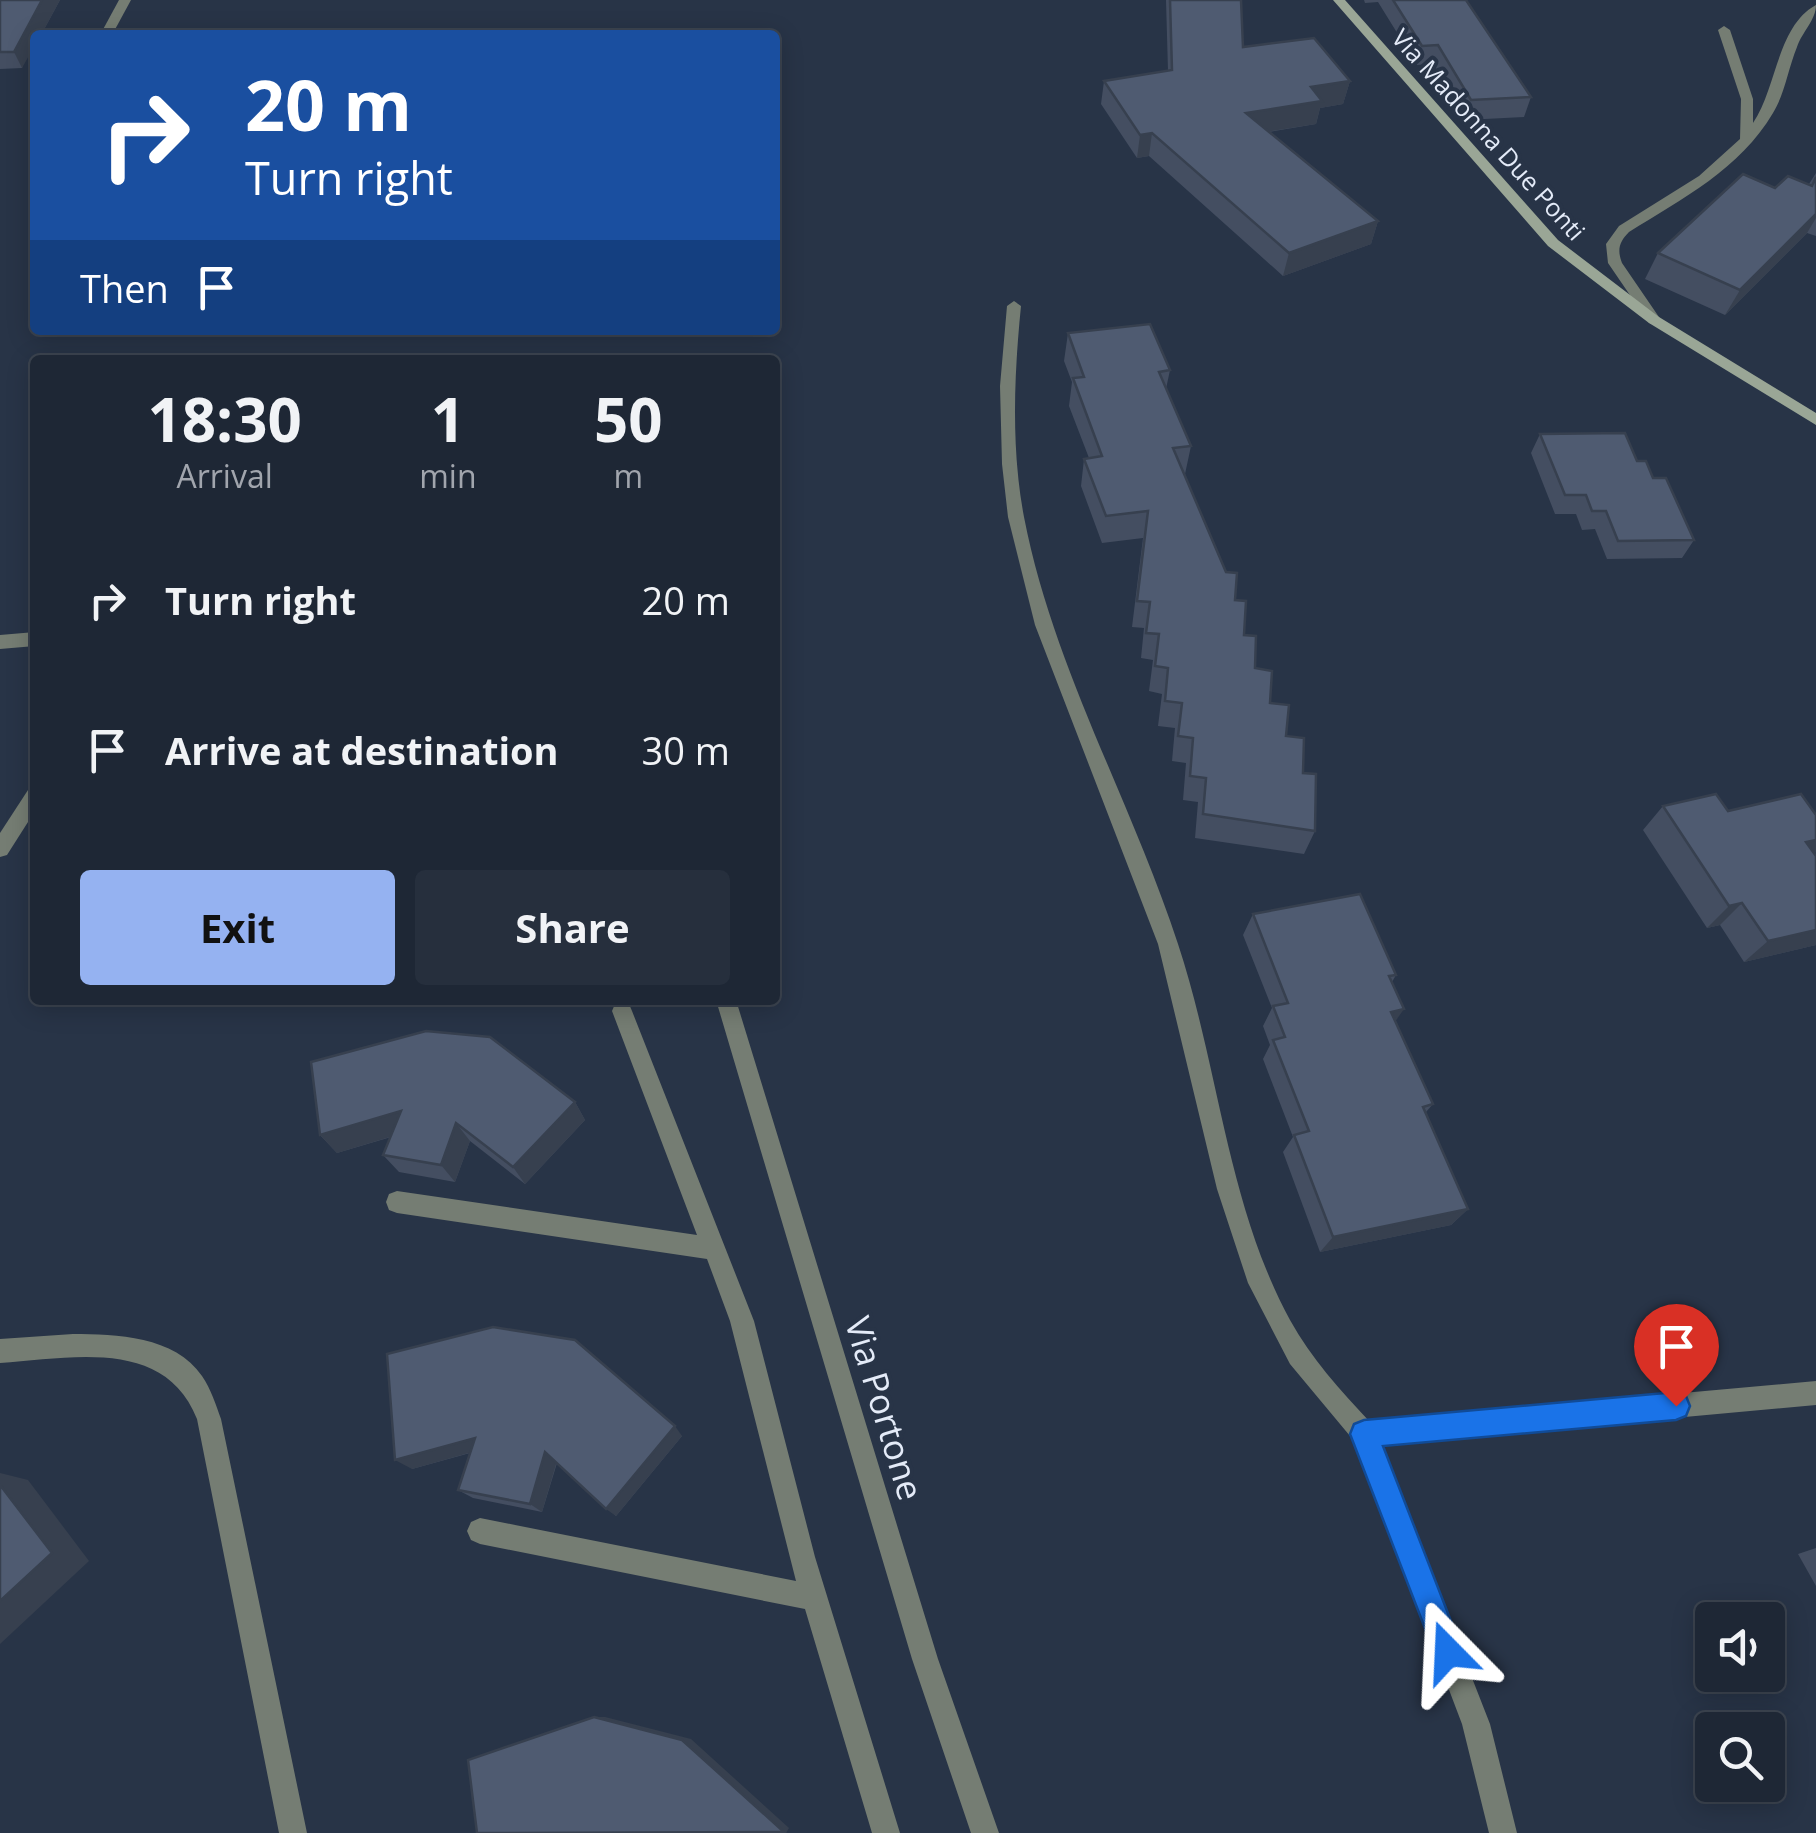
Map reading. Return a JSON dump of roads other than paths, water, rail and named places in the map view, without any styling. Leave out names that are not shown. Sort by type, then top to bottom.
[{"type":"main road","name":"Via Madonna Due Ponti","points":[[1340,0],[1541,231],[1654,320],[1816,420]]},
{"type":"street","points":[[109,30],[126,0]]},
{"type":"street","points":[[1654,320],[1615,263],[1611,254],[1613,241],[1624,228],[1725,164],[1747,143],[1780,87],[1794,33],[1816,9]]},
{"type":"street","points":[[1724,30],[1747,98],[1747,143]]},
{"type":"street","points":[[1014,306],[1007,434],[1016,516],[1026,562],[1059,662],[1148,882],[1170,950],[1250,1255],[1294,1350],[1364,1434],[1476,1724],[1493,1778],[1503,1833]]},
{"type":"street","points":[[0,642],[30,639]]},
{"type":"street","points":[[0,849],[30,804]]},
{"type":"street","name":"Via Portone","points":[[728,1005],[925,1659],[985,1833]]},
{"type":"street","points":[[622,1011],[742,1321],[814,1598],[886,1833]]},
{"type":"street","points":[[397,1202],[714,1249]]},
{"type":"street","points":[[0,1350],[106,1346],[148,1352],[177,1366],[197,1388],[209,1419],[293,1833]]},
{"type":"street","points":[[1364,1434],[1816,1392]]},
{"type":"street","points":[[480,1530],[814,1598]]}]
